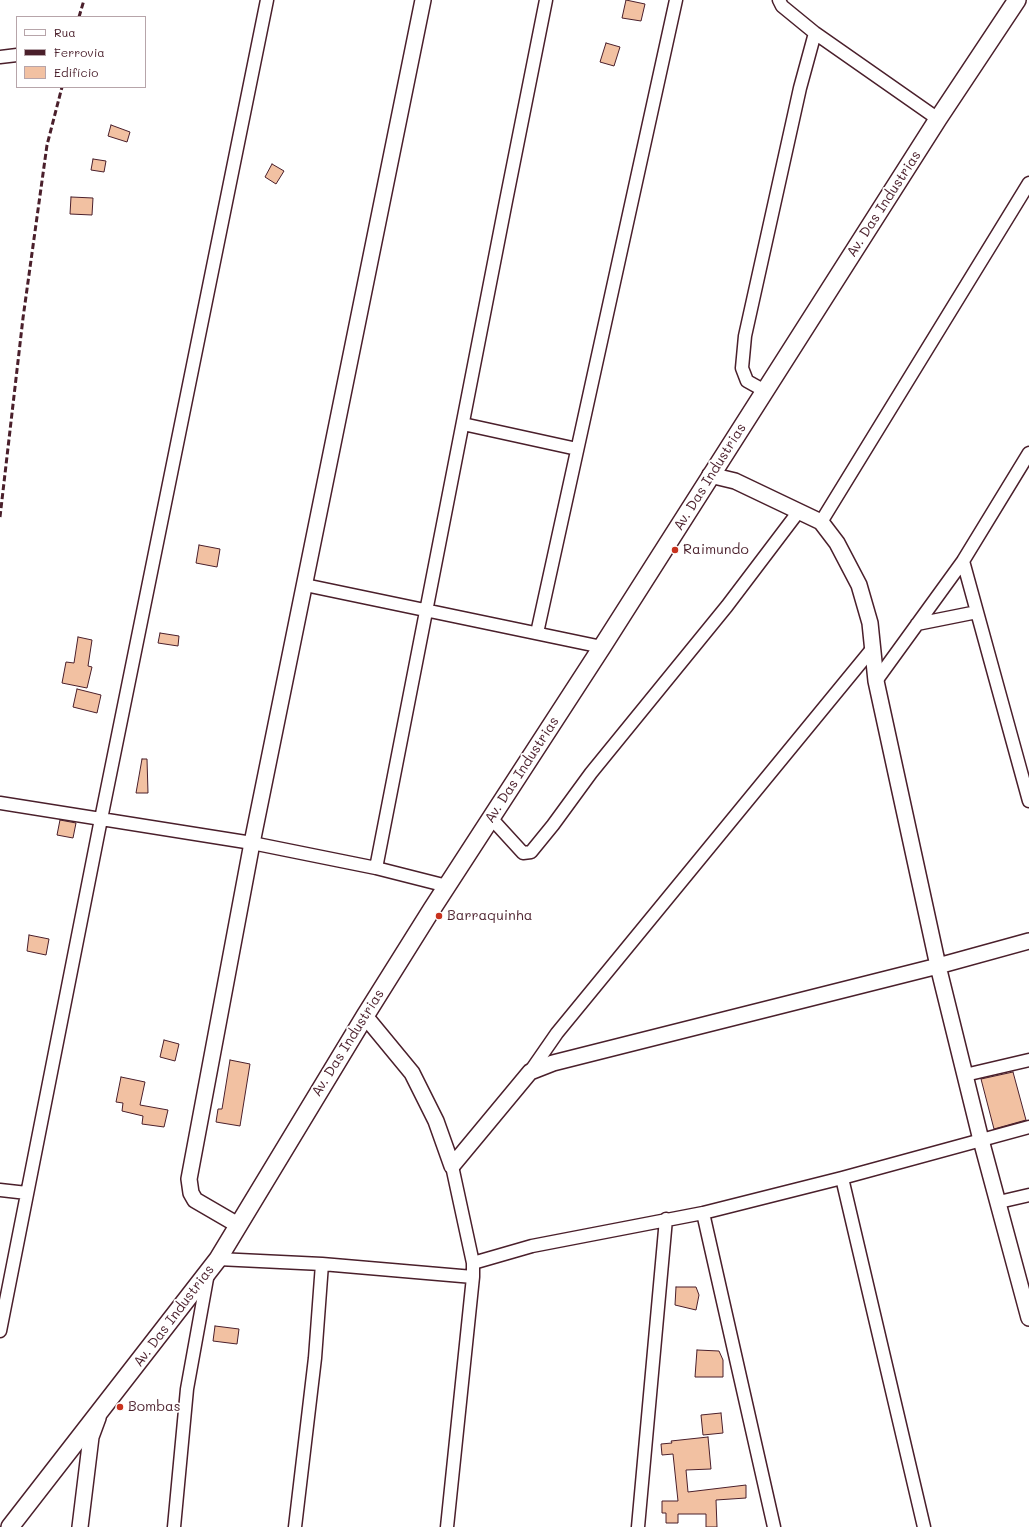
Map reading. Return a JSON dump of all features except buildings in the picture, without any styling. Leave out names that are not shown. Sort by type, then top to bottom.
[{"type":"main road","name":"Av. Das Industrias","points":[[10,1527],[100,1414],[213,1266],[365,1016],[938,119],[1017,0]]},
{"type":"street","points":[[0,1331],[101,819],[267,0]]},
{"type":"street","points":[[238,1225],[196,1200],[191,1193],[189,1180],[252,843],[423,0]]},
{"type":"street","points":[[376,868],[546,0]]},
{"type":"street","points":[[537,633],[676,0]]},
{"type":"street","points":[[779,0],[782,6],[815,34],[938,119]]},
{"type":"street","points":[[764,391],[747,381],[742,368],[745,336],[800,88],[815,34]]},
{"type":"street","points":[[0,57],[16,55]]},
{"type":"street","points":[[821,522],[1029,183]]},
{"type":"street","points":[[463,424],[577,449]]},
{"type":"street","points":[[876,681],[963,561],[1029,453]]},
{"type":"street","points":[[710,475],[735,481],[821,522],[838,543],[859,585],[870,623],[876,681],[938,966],[981,1140],[999,1202],[1029,1318]]},
{"type":"street","points":[[491,818],[523,853],[530,852],[553,825],[591,773],[727,606],[799,511]]},
{"type":"street","points":[[963,561],[1029,801]]},
{"type":"street","points":[[305,585],[602,647]]},
{"type":"street","points":[[917,624],[977,612]]},
{"type":"street","points":[[452,1166],[530,1072],[557,1033],[872,649]]},
{"type":"street","points":[[0,803],[252,843],[376,868],[448,886]]},
{"type":"street","points":[[530,1072],[553,1063],[938,966],[1029,941]]},
{"type":"street","points":[[365,1016],[412,1073],[436,1121],[452,1166],[473,1263],[473,1277],[447,1527]]},
{"type":"street","points":[[965,1075],[1029,1060]]},
{"type":"street","points":[[473,1263],[532,1246],[703,1212],[842,1178],[1029,1128]]},
{"type":"street","points":[[842,1178],[924,1527]]},
{"type":"street","points":[[0,1190],[27,1194]]},
{"type":"street","points":[[999,1202],[1029,1194]]},
{"type":"street","points":[[703,1212],[774,1527]]},
{"type":"street","points":[[638,1527],[666,1219]]},
{"type":"street","points":[[174,1527],[187,1389],[213,1266],[322,1264],[473,1277]]},
{"type":"street","points":[[295,1527],[314,1358],[322,1264]]},
{"type":"street","points":[[80,1527],[91,1437],[100,1414]]},
{"type":"railway","points":[[79,16],[84,0]]},
{"type":"railway","points":[[0,517],[23,318],[47,145],[62,88]]},
{"type":"place","name":"Raimundo","points":[[675,550]]},
{"type":"place","name":"Barraquinha","points":[[439,916]]},
{"type":"place","name":"Bombas","points":[[120,1407]]}]
